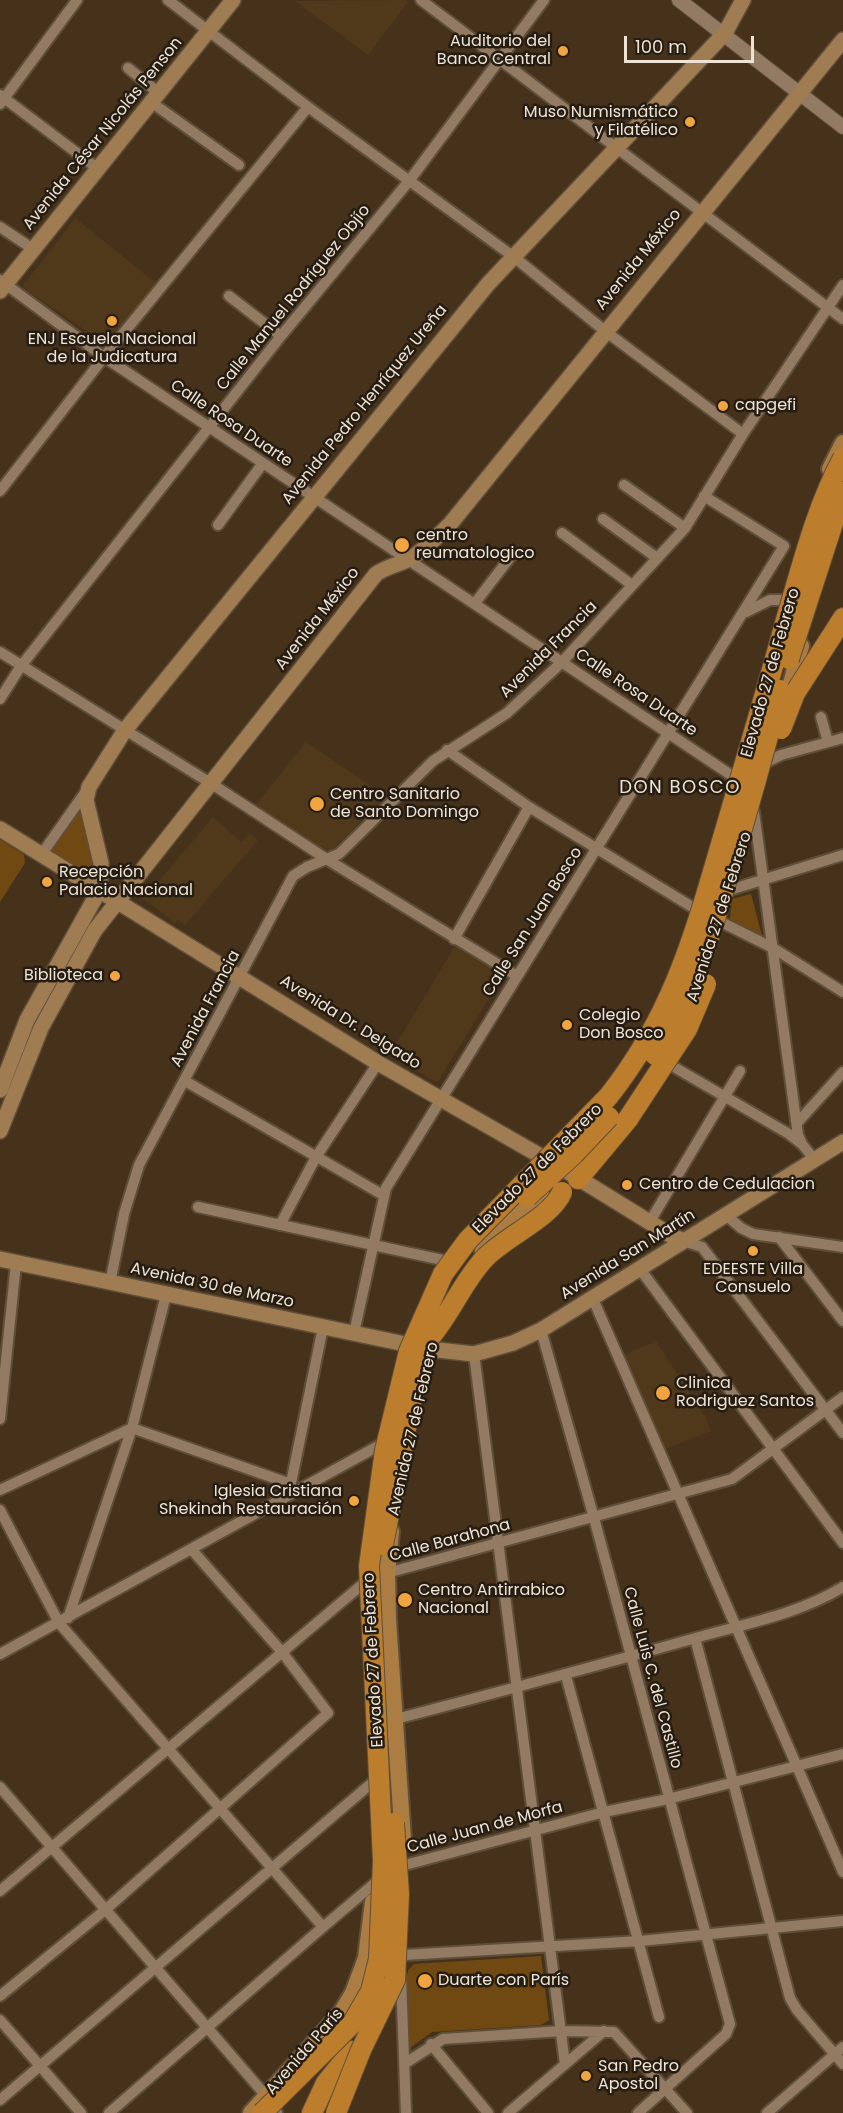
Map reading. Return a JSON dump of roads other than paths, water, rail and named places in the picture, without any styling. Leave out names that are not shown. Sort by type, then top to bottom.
[{"type":"highway","points":[[755,731],[792,542],[840,454]]},
{"type":"highway","name":"Elevado 27 de Febrero","points":[[272,2103],[352,2024],[371,1991],[382,1940],[383,1861],[369,1566],[384,1450],[409,1351],[443,1275],[468,1240],[502,1203],[589,1118],[627,1073],[650,1038],[676,986],[689,953],[803,562],[840,454]]},
{"type":"highway","name":"Elevado 27 de Febrero","points":[[336,2113],[361,2050],[398,1978],[399,1894],[379,1580],[420,1345],[449,1288],[469,1257],[509,1213],[574,1154],[637,1082],[685,1002],[724,906],[742,784],[785,671],[843,492]]},
{"type":"highway","points":[[742,784],[766,771],[795,693],[837,632],[843,618]]},
{"type":"highway","points":[[420,1345],[485,1258],[502,1242],[553,1206],[572,1175],[628,1119],[675,1049],[696,1010],[720,937],[724,906]]},
{"type":"highway","points":[[272,2103],[330,2040],[357,2007],[365,1992],[376,1960],[377,1898],[383,1861]]},
{"type":"highway","points":[[350,2113],[389,2016],[398,1978]]},
{"type":"highway","points":[[312,2113],[326,2083],[352,2051]]},
{"type":"main road","name":"Avenida César Nicolás Penson","points":[[2,285],[233,0]]},
{"type":"main road","name":"Avenida Pedro Henríquez Ureña","points":[[89,787],[125,730],[488,284],[725,33],[743,0]]},
{"type":"main road","name":"Avenida México","points":[[0,1131],[41,1028],[95,930],[116,901],[212,784],[376,574],[385,567],[409,559],[434,541],[450,524],[843,40]]},
{"type":"main road","name":"Avenida 27 de Febrero","points":[[323,2113],[352,2051],[384,2014],[404,1955],[405,1864],[387,1573],[425,1302],[447,1261],[468,1233],[609,1089],[636,1049],[681,963],[695,903],[742,784],[791,600],[840,454]]},
{"type":"main road","name":"Avenida 27 de Febrero","points":[[375,1883],[364,1582],[380,1445],[420,1345],[462,1277],[505,1226],[572,1175],[624,1109],[692,1007],[754,812],[775,758],[776,738],[821,573],[843,514]]},
{"type":"main road","points":[[0,1090],[27,1020],[99,891],[102,863],[88,812],[89,787]]},
{"type":"main road","name":"Avenida Dr. Delgado","points":[[0,829],[241,976],[378,1063],[542,1157],[649,1223],[684,1241]]},
{"type":"main road","name":"Avenida San Martín","points":[[420,1345],[474,1354],[513,1343],[541,1330],[843,1142]]},
{"type":"main road","points":[[462,1277],[561,1206],[572,1175]]},
{"type":"main road","name":"Avenida 30 de Marzo","points":[[0,1259],[166,1295],[420,1345]]},
{"type":"main road","name":"Avenida París","points":[[251,2113],[272,2103],[275,2083],[341,2013],[353,1993],[366,1958],[375,1883]]},
{"type":"street","points":[[77,0],[2,99],[97,168]]},
{"type":"street","points":[[168,0],[308,107],[514,257],[605,331],[743,434]]},
{"type":"street","points":[[421,0],[843,319]]},
{"type":"street","name":"Calle Manuel Rodríguez Objío","points":[[0,699],[21,666],[281,336],[410,181],[544,0]]},
{"type":"street","points":[[680,0],[843,127]]},
{"type":"street","points":[[128,68],[155,98],[239,165]]},
{"type":"street","points":[[0,490],[104,357],[308,107]]},
{"type":"street","points":[[0,227],[33,249]]},
{"type":"street","name":"Calle Rosa Duarte","points":[[2,285],[104,357],[670,733],[742,784],[754,812]]},
{"type":"street","name":"Avenida Francia","points":[[110,1283],[132,1181],[293,876],[307,867],[328,860],[358,837],[447,750],[507,713],[562,662],[685,528],[743,434],[843,285]]},
{"type":"street","points":[[229,296],[281,336]]},
{"type":"street","points":[[218,525],[263,463]]},
{"type":"street","points":[[624,485],[685,528]]},
{"type":"street","points":[[704,496],[792,542]]},
{"type":"street","points":[[603,519],[657,558]]},
{"type":"street","points":[[562,533],[632,585]]},
{"type":"street","name":"Calle San Juan Bosco","points":[[354,1333],[383,1196],[742,615],[792,542]]},
{"type":"street","points":[[475,603],[512,555]]},
{"type":"street","points":[[742,615],[770,600],[791,600]]},
{"type":"street","points":[[776,738],[837,632]]},
{"type":"street","points":[[0,652],[454,939],[517,976]]},
{"type":"street","points":[[821,717],[828,742]]},
{"type":"street","points":[[742,784],[775,758],[843,738]]},
{"type":"street","points":[[447,750],[530,807],[597,848],[695,903],[724,906],[773,948],[843,992]]},
{"type":"street","name":"Avenida Pedro Henríquez Ureña","points":[[41,855],[89,787]]},
{"type":"street","points":[[454,939],[530,807]]},
{"type":"street","points":[[754,812],[802,1144]]},
{"type":"street","points":[[695,903],[724,906],[762,879],[843,855]]},
{"type":"street","points":[[660,1058],[789,1134],[802,1144],[814,1159]]},
{"type":"street","points":[[280,1225],[316,1157],[378,1063]]},
{"type":"street","points":[[649,1223],[740,1071]]},
{"type":"street","points":[[798,1122],[843,1072]]},
{"type":"street","points":[[185,1081],[383,1196]]},
{"type":"street","points":[[198,1207],[447,1261]]},
{"type":"street","points":[[726,1215],[741,1228],[753,1234],[843,1247]]},
{"type":"street","points":[[779,1238],[843,1321]]},
{"type":"street","points":[[684,1241],[702,1247],[843,1433]]},
{"type":"street","points":[[0,1419],[16,1263]]},
{"type":"street","points":[[640,1269],[843,1543]]},
{"type":"street","points":[[64,1621],[132,1428],[166,1295]]},
{"type":"street","points":[[593,1299],[843,1872]]},
{"type":"street","points":[[288,1497],[323,1327]]},
{"type":"street","name":"Calle Luis C. del Castillo","points":[[541,1330],[594,1518],[730,2025],[726,2034],[666,2089]]},
{"type":"street","points":[[474,1354],[497,1543],[537,1830],[565,2064]]},
{"type":"street","name":"Calle Barahona","points":[[0,1891],[364,1582],[387,1573],[594,1518],[677,1492],[732,1479],[843,1397]]},
{"type":"street","points":[[0,1490],[132,1428],[291,1484]]},
{"type":"street","points":[[0,1654],[64,1621],[380,1445]]},
{"type":"street","points":[[0,1510],[64,1621],[168,1750],[323,1927]]},
{"type":"street","points":[[0,1996],[105,1910],[328,1713],[282,1652],[192,1550]]},
{"type":"street","points":[[396,1719],[566,1676],[737,1627],[818,1602],[843,1587]]},
{"type":"street","points":[[695,1638],[771,1930],[794,2005],[839,2050],[843,2064]]},
{"type":"street","points":[[566,1676],[640,1941],[658,2016]]},
{"type":"street","name":"Calle Juan de Morfa","points":[[110,2113],[375,1883],[405,1864],[604,1812],[668,1799],[843,1754]]},
{"type":"street","points":[[0,2100],[373,1782]]},
{"type":"street","points":[[0,1787],[272,2103]]},
{"type":"street","points":[[404,1955],[552,1948],[771,1930],[843,1921]]},
{"type":"street","points":[[398,1978],[406,2113]]},
{"type":"street","points":[[0,2020],[81,2113]]},
{"type":"street","points":[[404,2064],[431,2044],[443,2039],[562,2031],[614,2032],[687,2113]]},
{"type":"street","points":[[508,2113],[604,2031]]},
{"type":"street","points":[[431,2044],[489,2113]]},
{"type":"street","points":[[767,2113],[839,2050]]},
{"type":"street","points":[[638,2113],[666,2089]]},
{"type":"place","name":"Auditorio del Banco Central","points":[[563,51]]},
{"type":"place","name":"Muso Numismático y Filatélico","points":[[690,122]]},
{"type":"place","name":"ENJ Escuela Nacional de la Judicatura","points":[[112,321]]},
{"type":"place","name":"capgefi","points":[[723,406]]},
{"type":"place","name":"centro reumatologico","points":[[402,545]]},
{"type":"place","name":"Centro Sanitario de Santo Domingo","points":[[317,804]]},
{"type":"place","name":"Recepción Palacio Nacional","points":[[47,882]]},
{"type":"place","name":"Biblioteca","points":[[115,976]]},
{"type":"place","name":"Colegio Don Bosco","points":[[567,1025]]},
{"type":"place","name":"Centro de Cedulacion","points":[[627,1185]]},
{"type":"place","name":"EDEESTE Villa Consuelo","points":[[753,1251]]},
{"type":"place","name":"Clinica Rodriguez Santos","points":[[663,1393]]},
{"type":"place","name":"Iglesia Cristiana Shekinah Restauración","points":[[354,1501]]},
{"type":"place","name":"Centro Antirrabico Nacional","points":[[405,1600]]},
{"type":"place","name":"Duarte con París","points":[[425,1981]]},
{"type":"place","name":"San Pedro Apostol","points":[[586,2076]]},
{"type":"district","name":"DON BOSCO","points":[[680,788]]}]
